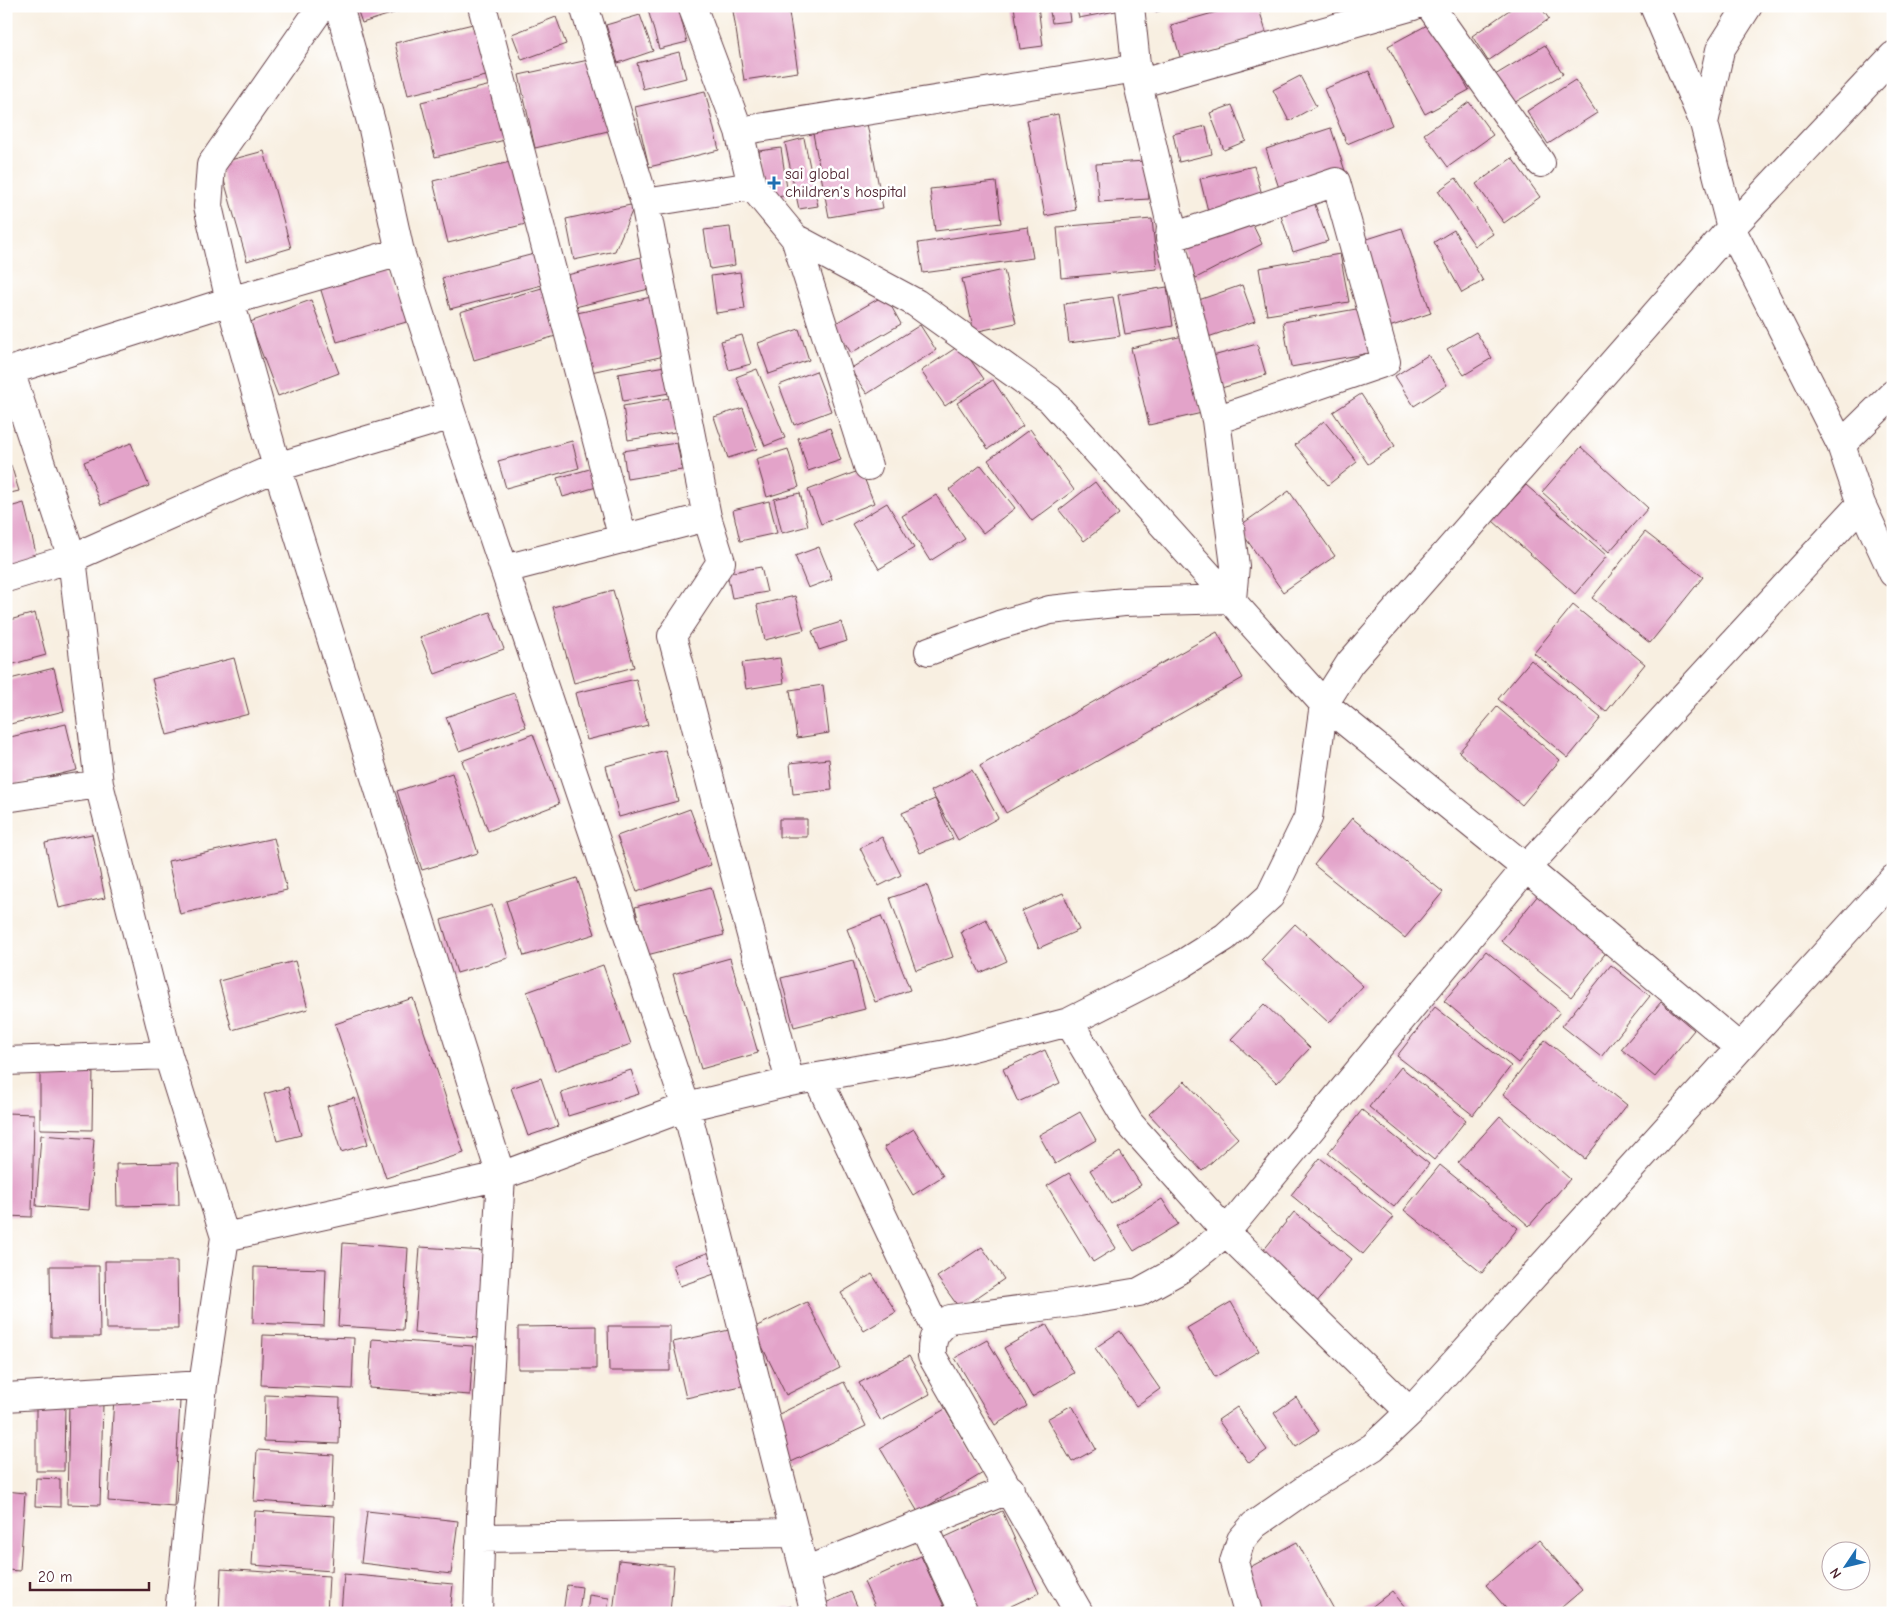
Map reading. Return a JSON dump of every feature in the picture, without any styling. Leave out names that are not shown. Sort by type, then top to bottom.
[{"type":"street","points":[[322,6],[211,165],[208,206],[230,302],[277,467],[501,1176],[480,1538],[478,1613]]},
{"type":"street","points":[[340,6],[372,130],[400,252],[452,415],[686,1107],[815,1613]]},
{"type":"street","points":[[482,6],[623,540]]},
{"type":"street","points":[[584,6],[645,203],[707,517],[721,562],[672,636],[790,1082]]},
{"type":"street","points":[[692,6],[739,131],[752,186],[795,238],[868,466]]},
{"type":"street","points":[[1130,6],[1138,76],[1171,225],[1170,238],[1216,420],[1235,566],[1232,599]]},
{"type":"street","points":[[739,131],[1138,76],[1413,6]]},
{"type":"street","points":[[1430,6],[1541,163]]},
{"type":"street","points":[[1654,6],[1704,123],[1731,228],[1841,446],[1861,504],[1893,573]]},
{"type":"street","points":[[1704,123],[1720,50],[1748,6]]},
{"type":"street","points":[[225,1238],[501,1176],[686,1107],[790,1082],[946,1054],[1069,1022],[1179,966],[1225,937],[1270,896],[1308,818],[1324,704],[1350,663],[1731,228],[1893,56]]},
{"type":"street","points":[[1170,238],[1336,182],[1386,362],[1216,420]]},
{"type":"street","points":[[645,203],[752,186]]},
{"type":"street","points":[[795,238],[916,303],[1050,399],[1172,536],[1232,599],[1324,704],[1526,868],[1740,1048]]},
{"type":"street","points":[[179,1613],[203,1385],[225,1238],[168,1055],[99,784],[72,558],[8,372],[230,302],[400,252]]},
{"type":"street","points":[[1841,446],[1893,394]]},
{"type":"street","points":[[6,578],[72,558],[277,467],[452,415]]},
{"type":"street","points":[[1079,1613],[1010,1489],[932,1356],[932,1346],[937,1331],[950,1319],[1139,1292],[1179,1270],[1226,1232],[1526,868],[1861,504]]},
{"type":"street","points":[[505,569],[707,517]]},
{"type":"street","points":[[930,651],[999,625],[1050,610],[1124,602],[1232,599]]},
{"type":"street","points":[[6,798],[99,784]]},
{"type":"street","points":[[1248,1613],[1234,1562],[1241,1540],[1254,1525],[1307,1488],[1373,1447],[1410,1412],[1893,879]]},
{"type":"street","points":[[1069,1022],[1129,1124],[1226,1232],[1410,1412]]},
{"type":"street","points":[[6,1061],[168,1055]]},
{"type":"street","points":[[817,1077],[937,1331]]},
{"type":"street","points":[[6,1398],[203,1385]]},
{"type":"street","points":[[805,1571],[1010,1489]]},
{"type":"street","points":[[923,1524],[964,1613]]},
{"type":"street","points":[[480,1538],[795,1533]]},
{"type":"building","points":[[356,6],[413,6],[413,7],[362,23]]},
{"type":"building","points":[[647,6],[678,6],[687,42],[659,49]]},
{"type":"building","points":[[764,6],[788,6],[798,72],[744,80],[733,11]]},
{"type":"building","points":[[1014,6],[1038,6],[1043,46],[1020,49]]},
{"type":"building","points":[[1049,6],[1068,6],[1070,21],[1052,23]]},
{"type":"building","points":[[1076,6],[1121,6],[1121,10],[1079,18]]},
{"type":"building","points":[[1154,6],[1172,6],[1173,7],[1156,12]]},
{"type":"building","points":[[1237,6],[1258,6],[1267,35],[1181,60],[1171,25]]},
{"type":"building","points":[[1515,6],[1540,6],[1549,19],[1488,61],[1472,36]]},
{"type":"building","points":[[640,15],[653,51],[618,63],[606,25]]},
{"type":"building","points":[[556,17],[566,44],[522,60],[512,34]]},
{"type":"building","points":[[481,22],[494,74],[408,95],[395,43]]},
{"type":"building","points":[[1431,23],[1469,90],[1425,114],[1388,46]]},
{"type":"building","points":[[1545,45],[1563,74],[1512,104],[1495,75]]},
{"type":"building","points":[[679,52],[686,78],[643,89],[637,63]]},
{"type":"building","points":[[593,59],[608,131],[535,148],[519,75]]},
{"type":"building","points":[[1369,71],[1392,125],[1347,144],[1324,89]]},
{"type":"building","points":[[1300,76],[1316,106],[1289,121],[1273,90]]},
{"type":"building","points":[[1575,80],[1597,113],[1548,144],[1527,111]]},
{"type":"building","points":[[499,83],[513,138],[435,157],[421,102]]},
{"type":"building","points":[[705,91],[719,150],[649,167],[635,107]]},
{"type":"building","points":[[1469,102],[1493,135],[1448,167],[1424,134]]},
{"type":"building","points":[[1232,105],[1246,141],[1224,150],[1210,113]]},
{"type":"building","points":[[865,113],[883,208],[829,217],[811,123]]},
{"type":"building","points":[[1058,114],[1076,210],[1045,216],[1027,120]]},
{"type":"building","points":[[1206,126],[1212,154],[1179,162],[1173,134]]},
{"type":"building","points":[[1331,128],[1346,174],[1281,194],[1266,149]]},
{"type":"building","points":[[804,138],[818,206],[799,209],[785,143]]},
{"type":"building","points":[[781,148],[788,195],[767,199],[759,151]]},
{"type":"building","points":[[264,151],[291,248],[247,261],[219,163]]},
{"type":"building","points":[[1512,158],[1540,197],[1504,223],[1476,184]]},
{"type":"building","points":[[514,161],[530,223],[448,243],[433,181]]},
{"type":"building","points":[[1146,161],[1149,199],[1099,202],[1096,164]]},
{"type":"building","points":[[1254,166],[1264,202],[1209,215],[1200,179]]},
{"type":"building","points":[[1456,178],[1493,234],[1475,246],[1438,191]]},
{"type":"building","points":[[996,182],[1001,223],[935,231],[930,189]]},
{"type":"building","points":[[1314,202],[1328,241],[1293,252],[1280,213]]},
{"type":"building","points":[[635,204],[615,251],[574,260],[566,219]]},
{"type":"building","points":[[1248,215],[1262,244],[1196,278],[1181,249]]},
{"type":"building","points":[[1152,219],[1157,269],[1061,278],[1057,227]]},
{"type":"building","points":[[730,227],[735,265],[710,269],[704,230]]},
{"type":"building","points":[[1028,227],[1033,258],[923,273],[918,243]]},
{"type":"building","points":[[1402,228],[1431,313],[1386,328],[1358,242]]},
{"type":"building","points":[[1454,230],[1483,281],[1462,293],[1434,242]]},
{"type":"building","points":[[534,254],[542,285],[450,309],[442,278]]},
{"type":"building","points":[[1340,254],[1349,302],[1267,315],[1259,268]]},
{"type":"building","points":[[645,256],[653,288],[571,308],[563,276]]},
{"type":"building","points":[[393,266],[410,321],[337,342],[320,287]]},
{"type":"building","points":[[1004,270],[1016,323],[974,332],[962,279]]},
{"type":"building","points":[[740,272],[745,309],[716,313],[711,276]]},
{"type":"building","points":[[552,285],[566,333],[474,360],[460,312]]},
{"type":"building","points":[[1242,285],[1255,321],[1205,338],[1193,302]]},
{"type":"building","points":[[1167,287],[1173,326],[1125,334],[1118,295]]},
{"type":"building","points":[[885,295],[901,324],[851,353],[834,324]]},
{"type":"building","points":[[656,296],[669,355],[591,372],[577,313]]},
{"type":"building","points":[[1113,297],[1120,336],[1069,343],[1064,304]]},
{"type":"building","points":[[311,300],[339,373],[278,396],[250,322]]},
{"type":"building","points":[[1362,308],[1370,353],[1291,367],[1283,322]]},
{"type":"building","points":[[920,325],[936,350],[867,394],[850,369]]},
{"type":"building","points":[[799,329],[809,360],[769,374],[758,343]]},
{"type":"building","points":[[1476,332],[1492,358],[1464,375],[1447,349]]},
{"type":"building","points":[[742,335],[751,364],[729,370],[721,341]]},
{"type":"building","points":[[1183,336],[1202,413],[1149,425],[1131,348]]},
{"type":"building","points":[[1257,344],[1266,375],[1218,389],[1209,357]]},
{"type":"building","points":[[960,345],[984,379],[945,406],[921,371]]},
{"type":"building","points":[[1428,355],[1447,385],[1414,406],[1395,376]]},
{"type":"building","points":[[671,365],[675,392],[623,401],[618,374]]},
{"type":"building","points":[[757,369],[785,438],[765,446],[736,377]]},
{"type":"building","points":[[816,371],[831,411],[794,425],[779,385]]},
{"type":"building","points":[[993,380],[1023,426],[988,449],[957,403]]},
{"type":"building","points":[[1361,394],[1395,446],[1368,464],[1333,412]]},
{"type":"building","points":[[675,397],[681,431],[628,440],[623,406]]},
{"type":"building","points":[[743,408],[757,449],[728,458],[714,417]]},
{"type":"building","points":[[1324,421],[1357,462],[1328,485],[1295,445]]},
{"type":"building","points":[[830,428],[841,460],[808,471],[798,438]]},
{"type":"building","points":[[1030,429],[1074,490],[1032,521],[988,460]]},
{"type":"building","points":[[572,441],[579,468],[506,488],[498,461]]},
{"type":"building","points":[[131,443],[149,486],[101,505],[84,462]]},
{"type":"building","points":[[677,443],[682,470],[627,479],[623,451]]},
{"type":"building","points":[[1581,447],[1648,508],[1609,552],[1542,492]]},
{"type":"building","points":[[788,449],[799,487],[767,497],[756,459]]},
{"type":"building","points":[[11,465],[19,491],[6,494],[6,467]]},
{"type":"building","points":[[981,465],[1015,508],[983,533],[949,490]]},
{"type":"building","points":[[597,467],[603,485],[563,497],[557,478]]},
{"type":"building","points":[[861,470],[874,503],[821,524],[808,490]]},
{"type":"building","points":[[1095,482],[1119,514],[1084,541],[1059,510]]},
{"type":"building","points":[[1526,485],[1607,556],[1575,594],[1493,521]]},
{"type":"building","points":[[1289,491],[1335,556],[1283,592],[1238,527]]},
{"type":"building","points":[[800,493],[808,526],[782,533],[774,499]]},
{"type":"building","points":[[936,495],[965,539],[930,561],[902,516]]},
{"type":"building","points":[[769,501],[777,533],[740,541],[733,510]]},
{"type":"building","points":[[24,503],[38,562],[6,569],[6,508]]},
{"type":"building","points":[[887,503],[914,548],[879,569],[852,524]]},
{"type":"building","points":[[1645,532],[1703,577],[1650,643],[1592,598]]},
{"type":"building","points":[[819,547],[832,579],[808,588],[795,556]]},
{"type":"building","points":[[761,567],[767,592],[732,598],[727,573]]},
{"type":"building","points":[[613,590],[634,667],[574,683],[553,607]]},
{"type":"building","points":[[795,596],[804,630],[765,640],[757,605]]},
{"type":"building","points":[[1573,605],[1645,664],[1606,712],[1534,653]]},
{"type":"building","points":[[490,612],[504,649],[435,674],[420,637]]},
{"type":"building","points":[[35,613],[46,655],[6,666],[6,621]]},
{"type":"building","points":[[841,622],[847,641],[819,650],[812,631]]},
{"type":"building","points":[[1217,632],[1243,678],[1006,813],[980,766]]},
{"type":"building","points":[[234,658],[249,714],[167,735],[152,679]]},
{"type":"building","points":[[780,658],[784,683],[746,689],[742,663]]},
{"type":"building","points":[[1531,660],[1601,718],[1568,758],[1498,699]]},
{"type":"building","points":[[54,668],[64,711],[6,725],[6,680]]},
{"type":"building","points":[[636,679],[648,725],[587,740],[575,693]]},
{"type":"building","points":[[823,685],[829,733],[797,738],[790,690]]},
{"type":"building","points":[[514,693],[526,727],[459,751],[446,717]]},
{"type":"building","points":[[1497,707],[1560,760],[1522,805],[1459,752]]},
{"type":"building","points":[[66,724],[77,770],[6,787],[6,738]]},
{"type":"building","points":[[533,734],[559,804],[488,831],[462,761]]},
{"type":"building","points":[[665,750],[678,801],[619,817],[606,766]]},
{"type":"building","points":[[829,759],[832,790],[793,794],[790,763]]},
{"type":"building","points":[[972,770],[998,818],[958,840],[931,791]]},
{"type":"building","points":[[452,773],[478,853],[422,870],[397,791]]},
{"type":"building","points":[[935,799],[953,839],[920,853],[902,813]]},
{"type":"building","points":[[690,809],[711,865],[637,892],[617,836]]},
{"type":"building","points":[[1352,818],[1443,892],[1405,938],[1314,865]]},
{"type":"building","points":[[779,819],[807,819],[807,837],[779,837]]},
{"type":"building","points":[[92,834],[105,898],[59,908],[45,843]]},
{"type":"building","points":[[882,837],[901,875],[879,886],[860,848]]},
{"type":"building","points":[[274,838],[287,890],[180,914],[168,861]]},
{"type":"building","points":[[577,878],[595,934],[524,956],[506,901]]},
{"type":"building","points":[[927,885],[953,957],[916,970],[890,898]]},
{"type":"building","points":[[711,887],[724,935],[647,955],[635,907]]},
{"type":"building","points":[[1063,893],[1079,930],[1039,948],[1022,911]]},
{"type":"building","points":[[1539,894],[1608,950],[1571,997],[1501,941]]},
{"type":"building","points":[[492,905],[508,958],[457,973],[441,920]]},
{"type":"building","points":[[881,916],[910,990],[875,1002],[847,929]]},
{"type":"building","points":[[986,919],[1007,961],[980,973],[961,932]]},
{"type":"building","points":[[1295,924],[1363,986],[1329,1023],[1261,960]]},
{"type":"building","points":[[1486,951],[1560,1012],[1518,1063],[1444,1001]]},
{"type":"building","points":[[730,958],[758,1053],[701,1069],[673,974]]},
{"type":"building","points":[[853,960],[865,1009],[794,1027],[781,978]]},
{"type":"building","points":[[295,961],[308,1009],[232,1030],[219,981]]},
{"type":"building","points":[[603,965],[631,1044],[555,1071],[527,992]]},
{"type":"building","points":[[1611,965],[1650,996],[1601,1057],[1562,1026]]},
{"type":"building","points":[[413,998],[464,1153],[386,1178],[335,1024]]},
{"type":"building","points":[[1661,1002],[1694,1030],[1655,1077],[1621,1049]]},
{"type":"building","points":[[1264,1004],[1310,1048],[1277,1083],[1231,1039]]},
{"type":"building","points":[[1435,1007],[1511,1066],[1473,1115],[1397,1056]]},
{"type":"building","points":[[1545,1040],[1627,1105],[1585,1159],[1503,1094]]},
{"type":"building","points":[[1045,1050],[1060,1083],[1018,1102],[1003,1069]]},
{"type":"building","points":[[40,1066],[93,1068],[92,1130],[40,1129]]},
{"type":"building","points":[[1401,1067],[1466,1120],[1434,1160],[1369,1107]]},
{"type":"building","points":[[631,1070],[639,1094],[568,1116],[561,1092]]},
{"type":"building","points":[[541,1078],[558,1126],[528,1136],[511,1088]]},
{"type":"building","points":[[1185,1081],[1238,1138],[1202,1171],[1149,1114]]},
{"type":"building","points":[[288,1087],[301,1135],[277,1141],[264,1094]]},
{"type":"building","points":[[354,1098],[368,1144],[341,1152],[327,1106]]},
{"type":"building","points":[[1362,1110],[1429,1164],[1394,1207],[1328,1153]]},
{"type":"building","points":[[1080,1112],[1096,1140],[1055,1164],[1039,1135]]},
{"type":"building","points":[[6,1113],[34,1114],[32,1217],[6,1216]]},
{"type":"building","points":[[1500,1116],[1570,1179],[1529,1226],[1458,1163]]},
{"type":"building","points":[[914,1129],[943,1176],[913,1195],[884,1147]]},
{"type":"building","points":[[41,1135],[94,1139],[89,1210],[36,1206]]},
{"type":"building","points":[[1120,1152],[1141,1185],[1111,1204],[1090,1170]]},
{"type":"building","points":[[1320,1158],[1394,1217],[1363,1254],[1291,1195]]},
{"type":"building","points":[[178,1163],[179,1205],[117,1206],[116,1164]]},
{"type":"building","points":[[1440,1165],[1518,1228],[1482,1273],[1404,1210]]},
{"type":"building","points":[[1069,1173],[1116,1248],[1093,1262],[1047,1186]]},
{"type":"building","points":[[1162,1199],[1178,1224],[1134,1251],[1118,1226]]},
{"type":"building","points":[[1294,1212],[1352,1259],[1316,1303],[1259,1256]]},
{"type":"building","points":[[343,1243],[408,1248],[403,1330],[338,1326]]},
{"type":"building","points":[[420,1247],[485,1251],[479,1338],[414,1333]]},
{"type":"building","points":[[982,1247],[1004,1279],[960,1309],[937,1277]]},
{"type":"building","points":[[710,1252],[717,1273],[680,1286],[673,1265]]},
{"type":"building","points":[[105,1261],[177,1261],[178,1329],[106,1329]]},
{"type":"building","points":[[50,1266],[99,1266],[100,1337],[51,1337]]},
{"type":"building","points":[[254,1267],[326,1269],[324,1326],[253,1323]]},
{"type":"building","points":[[872,1274],[896,1312],[864,1331],[841,1293]]},
{"type":"building","points":[[807,1302],[840,1368],[786,1395],[753,1328]]},
{"type":"building","points":[[1231,1302],[1259,1351],[1215,1377],[1187,1328]]},
{"type":"building","points":[[1046,1324],[1074,1373],[1032,1397],[1004,1348]]},
{"type":"building","points":[[596,1326],[596,1369],[518,1369],[518,1327]]},
{"type":"building","points":[[608,1326],[670,1326],[670,1371],[609,1371]]},
{"type":"building","points":[[734,1329],[746,1385],[686,1398],[673,1342]]},
{"type":"building","points":[[1120,1331],[1160,1389],[1136,1406],[1095,1348]]},
{"type":"building","points":[[263,1335],[354,1338],[352,1389],[261,1385]]},
{"type":"building","points":[[372,1339],[473,1346],[470,1395],[369,1388]]},
{"type":"building","points":[[987,1340],[1027,1406],[995,1425],[955,1358]]},
{"type":"building","points":[[909,1356],[930,1394],[881,1421],[859,1383]]},
{"type":"building","points":[[844,1382],[866,1426],[789,1463],[767,1420]]},
{"type":"building","points":[[265,1395],[340,1398],[339,1444],[264,1441]]},
{"type":"building","points":[[114,1397],[180,1401],[174,1506],[108,1501]]},
{"type":"building","points":[[1296,1397],[1319,1431],[1296,1446],[1274,1413]]},
{"type":"building","points":[[69,1403],[103,1404],[100,1505],[67,1504]]},
{"type":"building","points":[[36,1404],[65,1404],[64,1471],[36,1471]]},
{"type":"building","points":[[1072,1405],[1096,1449],[1072,1462],[1047,1419]]},
{"type":"building","points":[[1237,1407],[1267,1450],[1249,1463],[1218,1420]]},
{"type":"building","points":[[945,1409],[983,1473],[918,1512],[880,1448]]},
{"type":"building","points":[[257,1450],[334,1455],[332,1506],[254,1501]]},
{"type":"building","points":[[36,1478],[60,1479],[60,1507],[35,1506]]},
{"type":"building","points":[[6,1491],[25,1493],[20,1571],[6,1570]]},
{"type":"building","points":[[255,1511],[335,1516],[332,1571],[252,1565]]},
{"type":"building","points":[[367,1511],[458,1521],[451,1574],[361,1563]]},
{"type":"building","points":[[1002,1511],[1039,1593],[996,1613],[975,1613],[941,1539]]},
{"type":"building","points":[[1539,1540],[1582,1590],[1555,1613],[1510,1613],[1486,1585]]},
{"type":"building","points":[[1297,1542],[1336,1613],[1261,1613],[1239,1573]]},
{"type":"building","points":[[921,1556],[947,1613],[878,1613],[864,1582]]},
{"type":"building","points":[[619,1560],[674,1566],[670,1613],[613,1613]]},
{"type":"building","points":[[221,1569],[329,1576],[327,1613],[219,1613]]},
{"type":"building","points":[[344,1574],[453,1584],[450,1613],[341,1613]]},
{"type":"building","points":[[567,1585],[582,1587],[579,1613],[563,1613]]},
{"type":"building","points":[[1392,1591],[1410,1613],[1364,1613]]},
{"type":"building","points":[[851,1592],[860,1613],[827,1613],[823,1604]]},
{"type":"building","points":[[589,1595],[609,1598],[607,1613],[587,1613]]},
{"type":"building","points":[[791,1606],[794,1613],[770,1613],[770,1612]]},
{"type":"place","name":"sai global children's hospital","points":[[774,183]]}]
